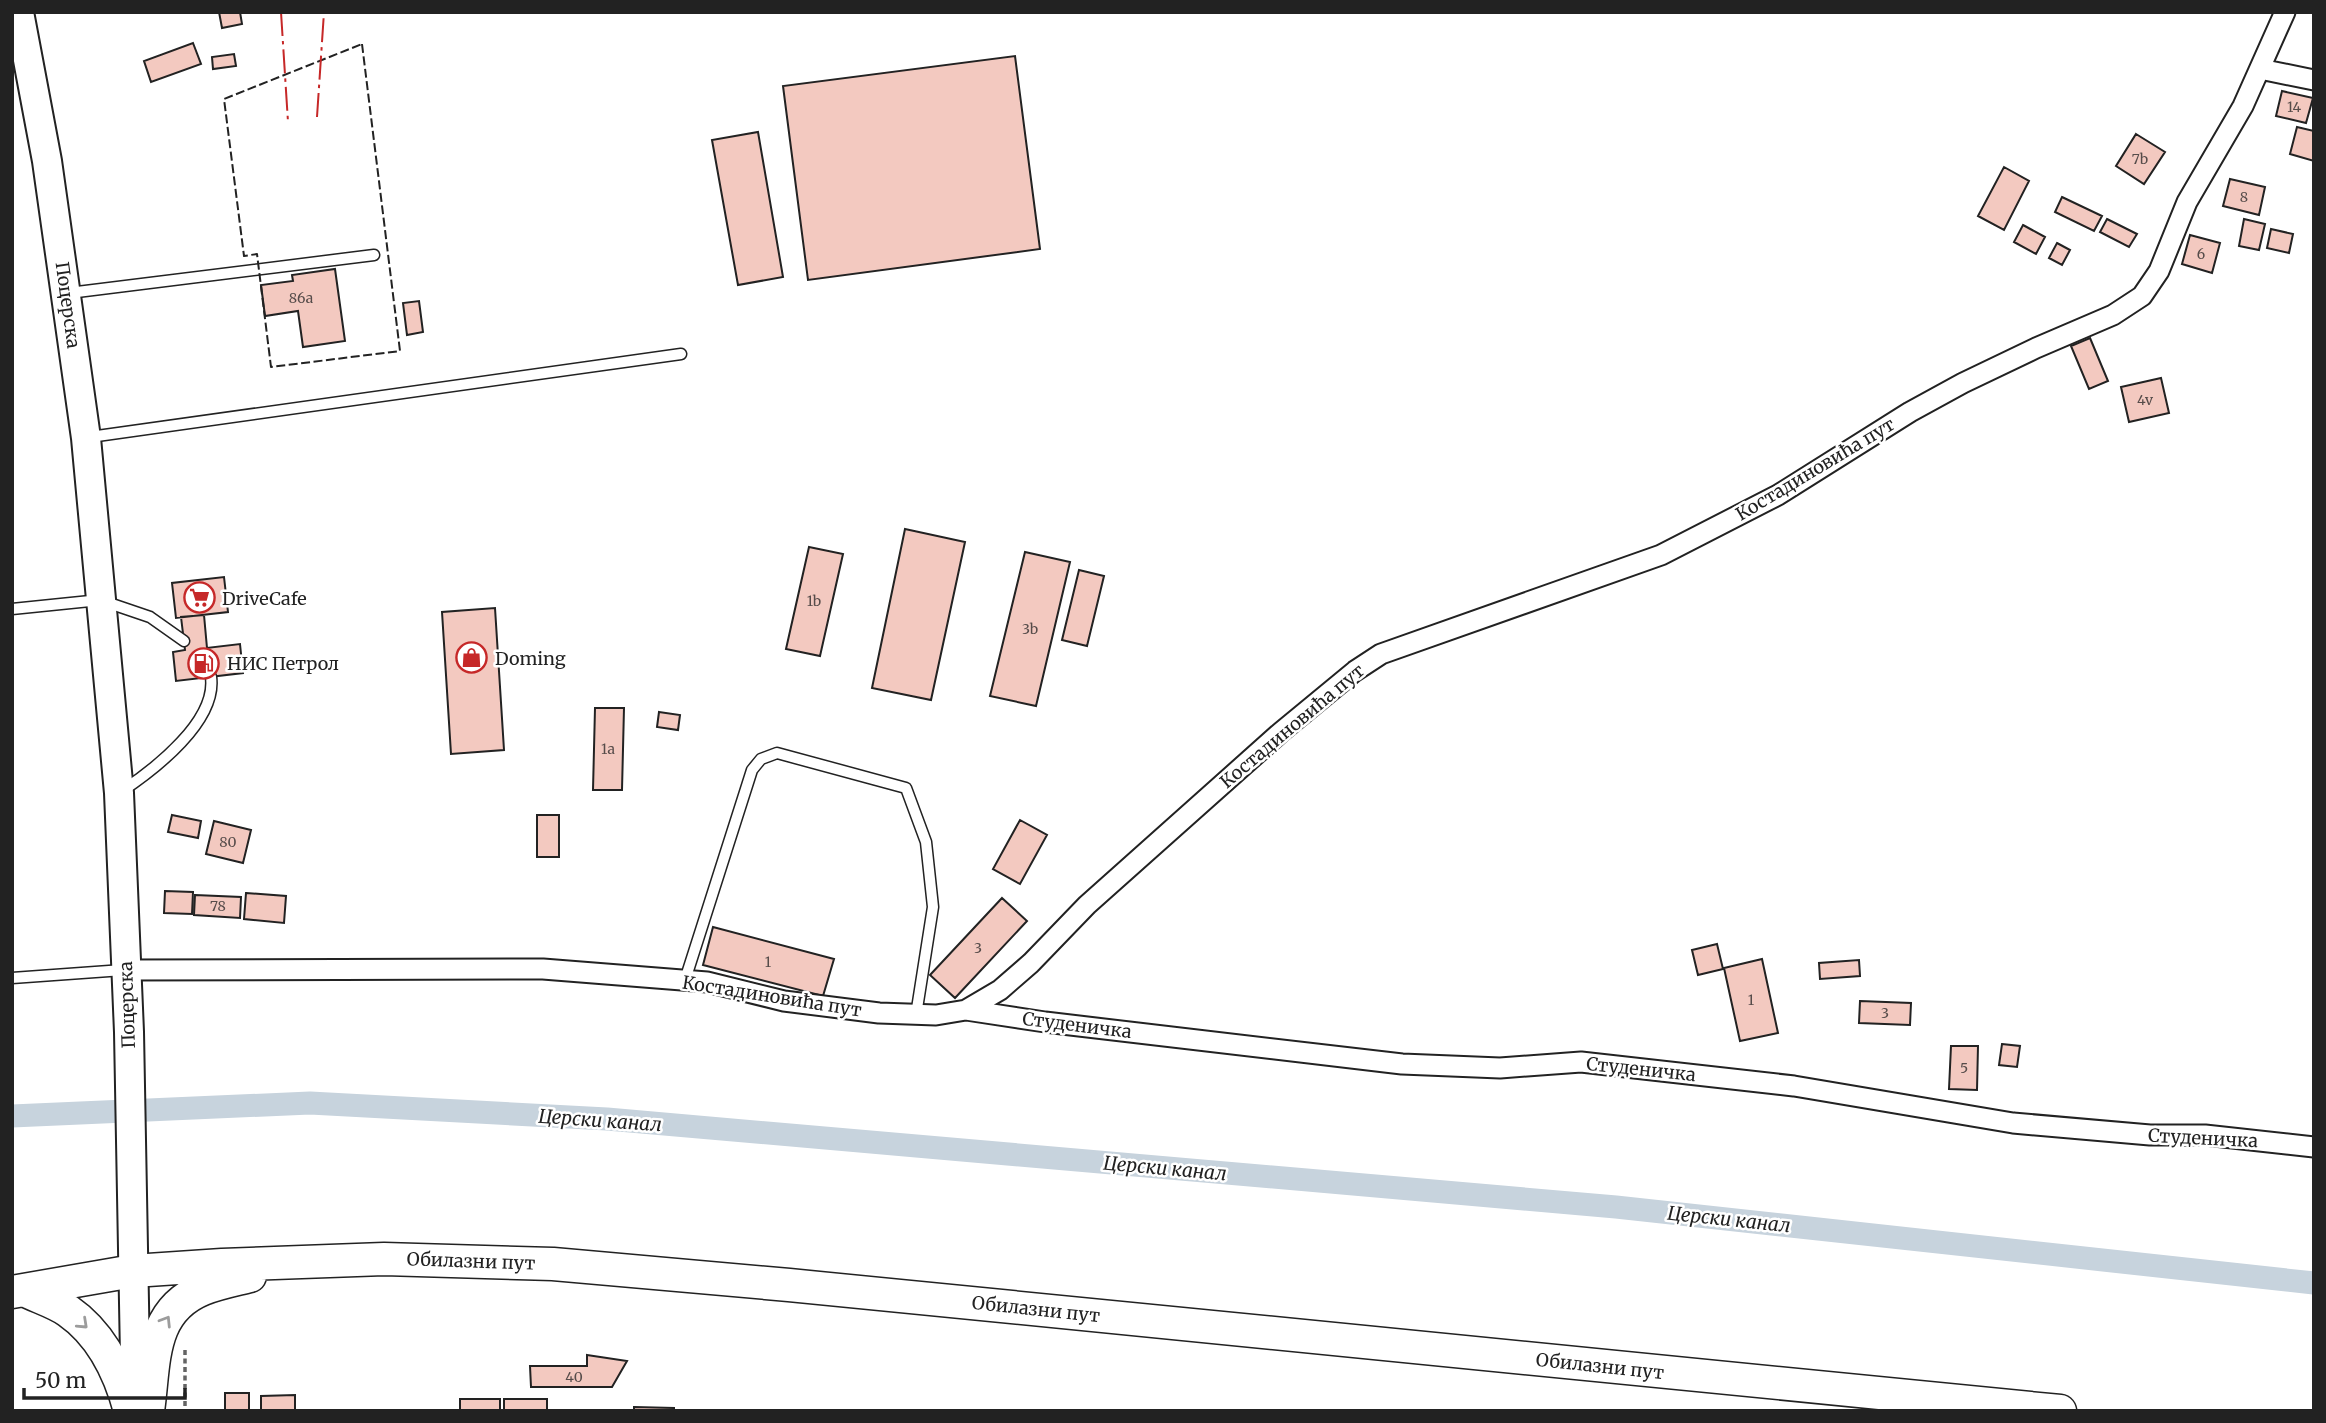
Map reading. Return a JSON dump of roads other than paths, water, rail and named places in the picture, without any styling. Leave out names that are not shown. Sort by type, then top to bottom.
[{"type":"main road","name":"Поцерска","points":[[19,12],[47,161],[86,438],[119,793],[129,1032],[136,1411]]},
{"type":"main road","name":"Обилазни пут","points":[[18,1291],[133,1270],[306,1261],[461,1260],[553,1264],[671,1273],[2060,1411]]},
{"type":"main road","points":[[148,1411],[156,1343],[165,1319],[173,1310],[201,1290],[306,1261]]},
{"type":"main road","points":[[18,1291],[65,1309],[91,1331],[120,1381],[130,1411]]},
{"type":"street","name":"Костадиновића пут","points":[[126,970],[543,969],[706,982],[784,1001],[879,1013],[936,1015],[966,1010],[1000,990],[1087,905],[1280,732],[1355,671],[1381,654],[1661,555],[1779,495],[1910,412],[1963,383],[2113,315],[2142,296],[2158,271],[2187,202],[2243,106],[2286,12]]},
{"type":"street","points":[[2260,69],[2314,80]]},
{"type":"street","name":"Студеничка","points":[[966,1010],[1045,1022],[1402,1064],[1500,1068],[1581,1062],[1794,1086],[2013,1123],[2150,1135],[2205,1135],[2314,1147]]},
{"type":"lane","points":[[66,294],[374,255]]},
{"type":"lane","points":[[86,438],[681,354]]},
{"type":"lane","points":[[12,609],[100,600],[150,617],[184,641]]},
{"type":"lane","points":[[119,793],[157,765],[194,726],[208,705],[211,677]]},
{"type":"lane","points":[[685,980],[752,770],[761,759],[777,753],[906,788],[926,842],[933,907],[916,1014]]},
{"type":"lane","points":[[12,978],[126,970]]},
{"type":"waterway","name":"Церски канал","points":[[12,1116],[310,1103],[607,1119],[1616,1207],[2314,1283]]},
{"type":"place","name":"DriveCafe","points":[[199,598]]},
{"type":"place","name":"Doming","points":[[472,658]]},
{"type":"place","name":"НИС Петрол","points":[[204,663]]}]
